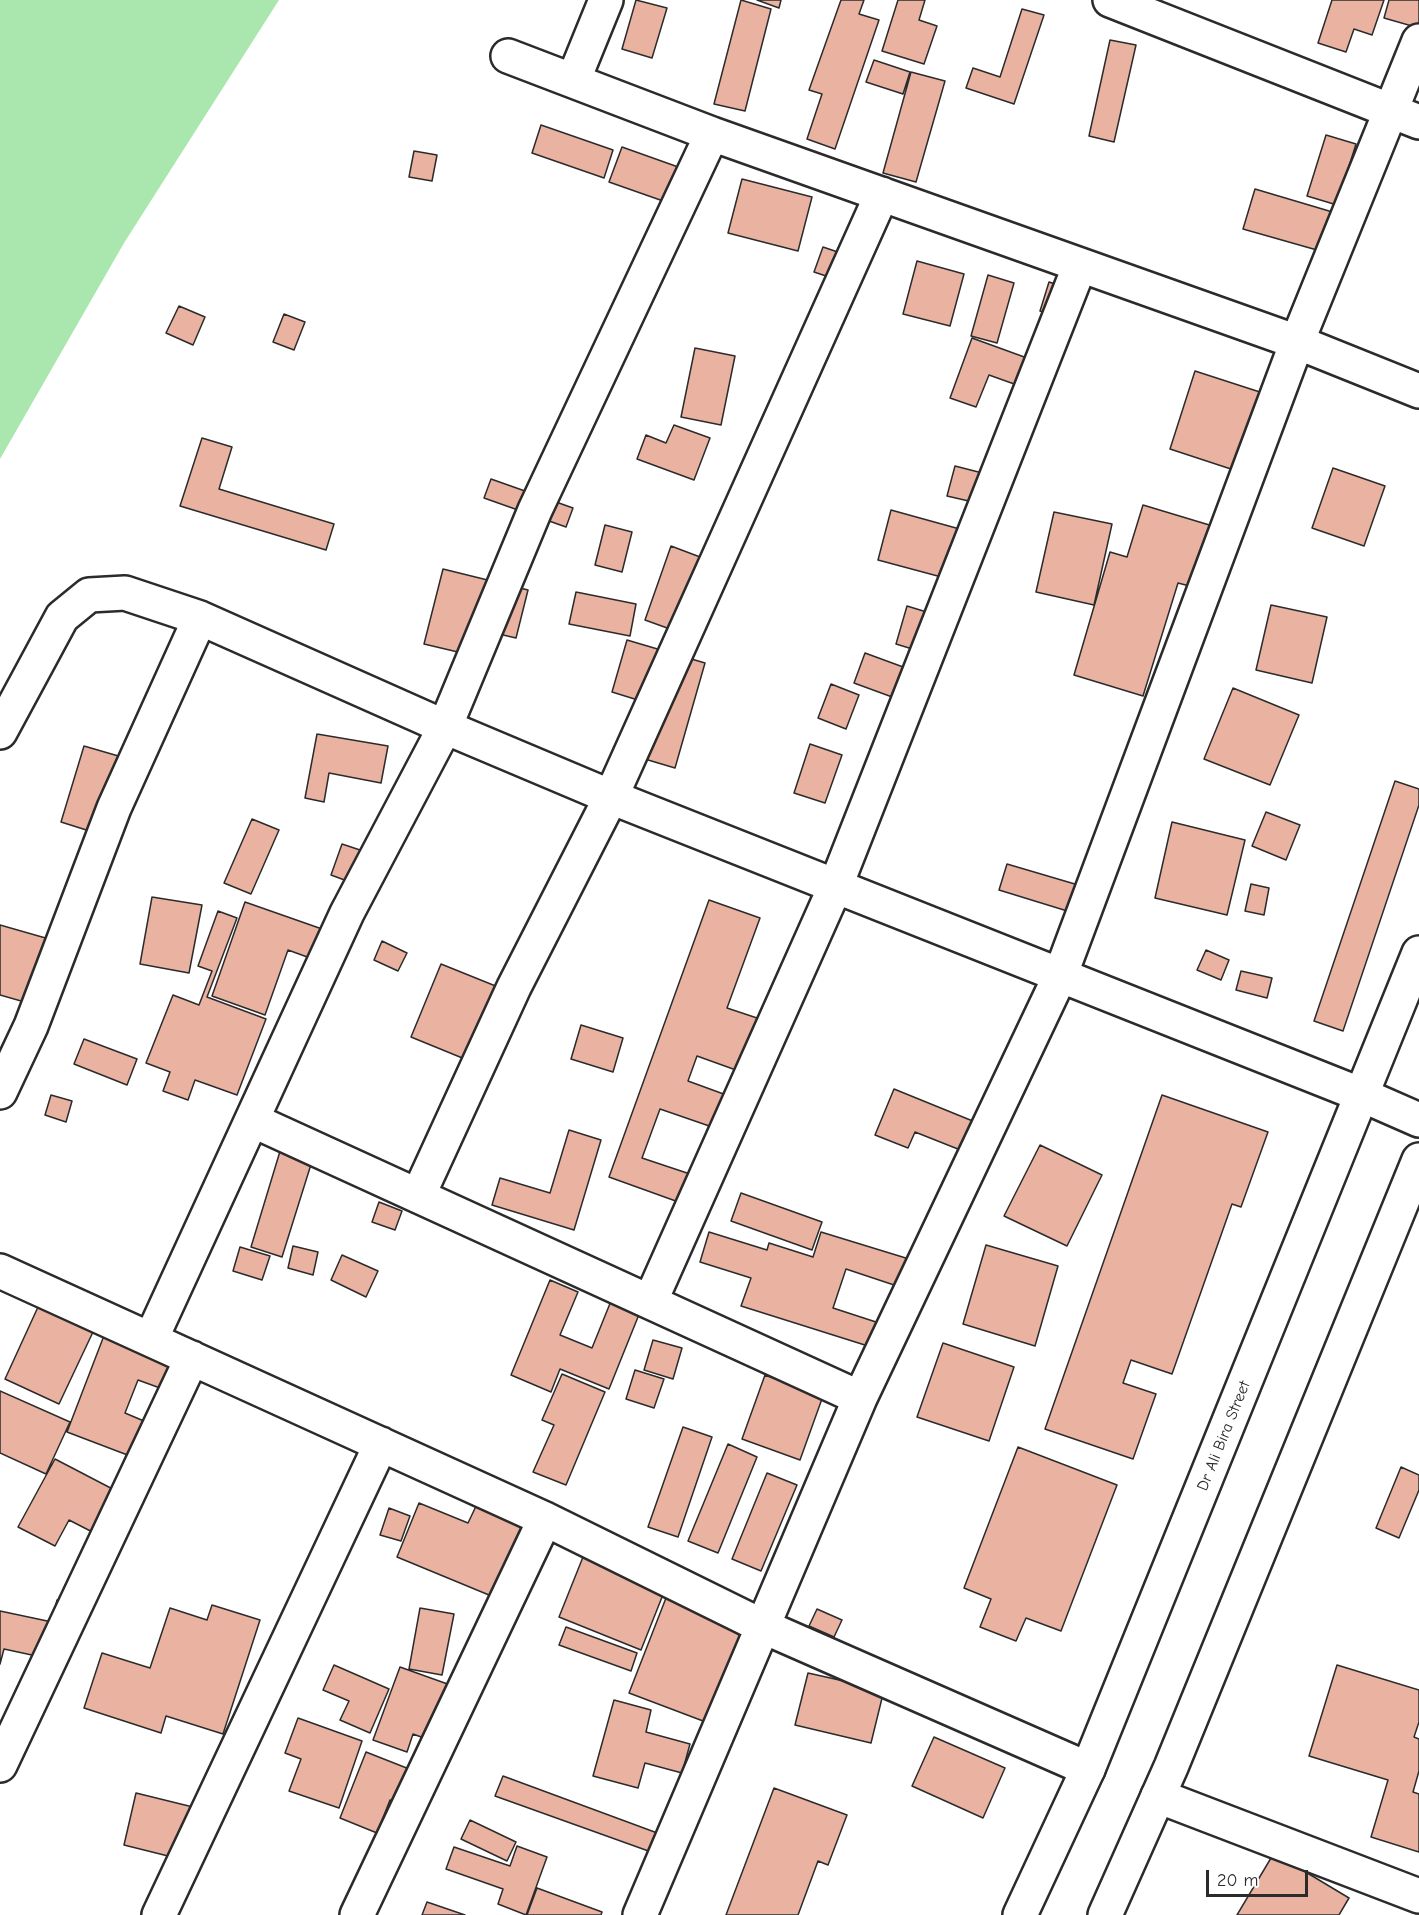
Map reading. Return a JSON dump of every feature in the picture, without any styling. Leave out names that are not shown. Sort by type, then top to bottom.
[{"type":"street","points":[[573,81],[606,0]]},
{"type":"street","points":[[1110,0],[1419,122]]},
{"type":"street","points":[[640,1915],[860,1398],[1060,976],[1297,342],[1389,110],[1419,41]]},
{"type":"street","points":[[508,56],[712,134],[1297,342],[1419,391]]},
{"type":"street","points":[[151,1339],[347,913],[445,727],[535,510],[712,134]]},
{"type":"street","points":[[418,1196],[514,987],[611,797],[882,194]]},
{"type":"street","points":[[650,1302],[836,885],[1080,265]]},
{"type":"street","points":[[0,732],[62,617],[89,595],[125,593],[200,618],[445,727],[611,797],[1362,1095],[1419,1120]]},
{"type":"street","points":[[0,1092],[31,1026],[114,808],[200,618]]},
{"type":"street","name":"Dr Ali Bira Street","points":[[1020,1915],[1088,1769],[1419,953]]},
{"type":"street","points":[[252,1120],[860,1398]]},
{"type":"street","points":[[1105,1915],[1158,1796],[1419,1160]]},
{"type":"street","points":[[0,1271],[545,1519],[762,1626],[1088,1769]]},
{"type":"street","points":[[0,1765],[192,1358]]},
{"type":"street","points":[[159,1915],[381,1444]]},
{"type":"street","points":[[357,1915],[545,1519]]},
{"type":"street","points":[[1158,1796],[1419,1896]]},
{"type":"green space","points":[[0,0],[279,0],[124,243],[0,459]]},
{"type":"building","points":[[636,0],[667,8],[652,58],[622,49]]},
{"type":"building","points":[[741,0],[771,9],[745,111],[714,104]]},
{"type":"building","points":[[757,0],[781,0],[779,8]]},
{"type":"building","points":[[841,0],[864,0],[859,14],[879,20],[835,149],[807,139],[822,94],[809,90]]},
{"type":"building","points":[[898,0],[925,0],[919,20],[937,26],[924,64],[882,51]]},
{"type":"building","points":[[1332,0],[1384,0],[1372,35],[1354,29],[1346,52],[1318,43]]},
{"type":"building","points":[[1389,0],[1419,0],[1419,28],[1384,18]]},
{"type":"building","points":[[1022,9],[1044,15],[1014,104],[966,88],[973,68],[1000,77]]},
{"type":"building","points":[[1110,40],[1136,45],[1114,142],[1089,136]]},
{"type":"building","points":[[874,60],[910,72],[903,94],[866,82]]},
{"type":"building","points":[[911,72],[945,81],[916,182],[883,173]]},
{"type":"building","points":[[541,125],[613,150],[604,178],[532,153]]},
{"type":"building","points":[[1326,135],[1356,144],[1337,205],[1307,196]]},
{"type":"building","points":[[622,147],[695,173],[683,208],[609,182]]},
{"type":"building","points":[[414,151],[437,155],[432,181],[409,177]]},
{"type":"building","points":[[742,179],[812,197],[798,251],[728,233]]},
{"type":"building","points":[[1255,189],[1356,219],[1345,258],[1243,229]]},
{"type":"building","points":[[823,247],[867,262],[859,287],[814,272]]},
{"type":"building","points":[[917,261],[964,274],[950,326],[903,314]]},
{"type":"building","points":[[988,275],[1014,283],[997,343],[971,336]]},
{"type":"building","points":[[1049,282],[1071,289],[1061,318],[1040,311]]},
{"type":"building","points":[[179,306],[205,317],[193,345],[166,333]]},
{"type":"building","points":[[284,314],[305,322],[294,350],[273,342]]},
{"type":"building","points":[[972,338],[1027,358],[1017,385],[989,375],[976,407],[950,398]]},
{"type":"building","points":[[695,348],[735,356],[721,425],[681,417]]},
{"type":"building","points":[[1195,371],[1266,394],[1240,472],[1170,449]]},
{"type":"building","points":[[674,425],[710,438],[694,480],[637,459],[646,435],[666,443]]},
{"type":"building","points":[[202,438],[232,447],[219,489],[334,524],[326,550],[180,506]]},
{"type":"building","points":[[955,466],[994,476],[986,505],[947,496]]},
{"type":"building","points":[[1333,468],[1385,486],[1364,546],[1312,528]]},
{"type":"building","points":[[491,479],[573,508],[566,527],[484,498]]},
{"type":"building","points":[[1143,505],[1216,527],[1197,588],[1178,583],[1143,696],[1074,675],[1110,552],[1127,557]]},
{"type":"building","points":[[891,510],[974,533],[960,582],[878,560]]},
{"type":"building","points":[[1054,512],[1112,524],[1094,605],[1036,592]]},
{"type":"building","points":[[605,525],[632,532],[622,572],[595,565]]},
{"type":"building","points":[[671,546],[708,560],[681,633],[645,620]]},
{"type":"building","points":[[443,569],[528,590],[516,638],[486,631],[479,657],[424,644]]},
{"type":"building","points":[[576,592],[636,604],[630,636],[569,624]]},
{"type":"building","points":[[1271,605],[1327,617],[1312,683],[1256,670]]},
{"type":"building","points":[[907,606],[943,617],[932,655],[896,644]]},
{"type":"building","points":[[627,640],[705,663],[675,768],[638,757],[654,705],[612,692]]},
{"type":"building","points":[[865,653],[914,671],[903,701],[854,683]]},
{"type":"building","points":[[831,684],[859,695],[846,729],[818,718]]},
{"type":"building","points":[[1233,688],[1299,715],[1270,785],[1204,759]]},
{"type":"building","points":[[317,734],[388,746],[381,783],[329,773],[324,802],[305,798]]},
{"type":"building","points":[[810,744],[842,755],[825,803],[794,793]]},
{"type":"building","points":[[84,746],[139,762],[99,834],[61,822]]},
{"type":"building","points":[[1395,781],[1419,789],[1419,805],[1343,1031],[1314,1021]]},
{"type":"building","points":[[1266,812],[1300,825],[1286,860],[1252,846]]},
{"type":"building","points":[[252,819],[279,830],[251,894],[224,883]]},
{"type":"building","points":[[1172,822],[1245,840],[1227,915],[1155,898]]},
{"type":"building","points":[[342,844],[378,856],[366,888],[331,875]]},
{"type":"building","points":[[1007,864],[1085,887],[1077,914],[999,890]]},
{"type":"building","points":[[1251,884],[1269,888],[1264,915],[1245,911]]},
{"type":"building","points":[[152,897],[202,905],[189,973],[140,964]]},
{"type":"building","points":[[709,900],[760,918],[727,1008],[766,1021],[747,1074],[697,1056],[688,1081],[729,1096],[718,1129],[660,1109],[642,1158],[693,1175],[684,1204],[609,1177]]},
{"type":"building","points":[[245,902],[342,936],[332,966],[288,950],[265,1015],[212,996]]},
{"type":"building","points":[[218,911],[237,918],[207,997],[266,1019],[237,1095],[195,1080],[188,1100],[163,1091],[170,1072],[146,1063],[173,995],[199,1005],[212,971],[198,966]]},
{"type":"building","points":[[0,925],[49,939],[42,1007],[0,995]]},
{"type":"building","points":[[382,941],[407,953],[398,971],[374,960]]},
{"type":"building","points":[[1206,950],[1229,960],[1221,980],[1197,970]]},
{"type":"building","points":[[441,964],[508,991],[477,1064],[411,1037]]},
{"type":"building","points":[[1241,971],[1272,978],[1267,998],[1236,990]]},
{"type":"building","points":[[581,1025],[623,1038],[613,1072],[571,1059]]},
{"type":"building","points":[[84,1039],[137,1059],[127,1085],[74,1064]]},
{"type":"building","points":[[894,1089],[985,1126],[973,1155],[915,1132],[908,1148],[875,1135]]},
{"type":"building","points":[[51,1095],[72,1101],[66,1122],[45,1115]]},
{"type":"building","points":[[1162,1095],[1268,1132],[1241,1207],[1232,1204],[1172,1374],[1131,1360],[1123,1383],[1156,1394],[1133,1459],[1045,1429]]},
{"type":"building","points":[[569,1130],[601,1140],[574,1230],[492,1205],[500,1178],[550,1193]]},
{"type":"building","points":[[1040,1145],[1102,1175],[1067,1246],[1004,1216]]},
{"type":"building","points":[[281,1148],[313,1158],[282,1257],[251,1247]]},
{"type":"building","points":[[741,1193],[822,1222],[812,1250],[731,1221]]},
{"type":"building","points":[[379,1202],[402,1211],[395,1230],[372,1222]]},
{"type":"building","points":[[709,1232],[767,1250],[769,1243],[813,1257],[821,1232],[909,1259],[900,1287],[846,1269],[833,1308],[876,1322],[868,1346],[741,1306],[751,1278],[700,1262]]},
{"type":"building","points":[[986,1245],[1058,1266],[1035,1346],[963,1324]]},
{"type":"building","points":[[293,1246],[318,1252],[313,1275],[288,1268]]},
{"type":"building","points":[[240,1247],[270,1256],[262,1280],[233,1271]]},
{"type":"building","points":[[342,1255],[378,1271],[366,1297],[331,1280]]},
{"type":"building","points":[[550,1280],[578,1292],[560,1335],[592,1348],[611,1301],[640,1312],[609,1389],[560,1369],[551,1392],[511,1375]]},
{"type":"building","points":[[38,1307],[93,1332],[59,1404],[5,1379]]},
{"type":"building","points":[[105,1333],[182,1362],[171,1392],[138,1380],[125,1413],[151,1424],[138,1459],[67,1432]]},
{"type":"building","points":[[653,1340],[682,1348],[673,1379],[644,1370]]},
{"type":"building","points":[[943,1343],[1014,1367],[989,1441],[917,1417]]},
{"type":"building","points":[[635,1370],[664,1379],[654,1408],[626,1399]]},
{"type":"building","points":[[562,1374],[605,1392],[566,1485],[533,1472],[554,1425],[542,1420]]},
{"type":"building","points":[[765,1375],[823,1396],[800,1460],[742,1439]]},
{"type":"building","points":[[0,1391],[70,1422],[46,1474],[0,1453]]},
{"type":"building","points":[[683,1427],[712,1437],[678,1537],[648,1527]]},
{"type":"building","points":[[728,1444],[757,1457],[718,1553],[688,1541]]},
{"type":"building","points":[[1018,1447],[1117,1485],[1061,1631],[1026,1618],[1016,1641],[980,1627],[991,1599],[964,1588]]},
{"type":"building","points":[[55,1459],[126,1496],[104,1538],[69,1520],[55,1546],[18,1527]]},
{"type":"building","points":[[1401,1467],[1419,1475],[1419,1490],[1399,1538],[1376,1528]]},
{"type":"building","points":[[767,1473],[797,1485],[761,1571],[732,1559]]},
{"type":"building","points":[[478,1502],[550,1531],[518,1607],[397,1557],[419,1503],[468,1523]]},
{"type":"building","points":[[389,1508],[410,1516],[401,1541],[380,1535]]},
{"type":"building","points":[[583,1557],[632,1576],[668,1582],[641,1650],[559,1617]]},
{"type":"building","points":[[673,1580],[754,1612],[711,1724],[629,1693]]},
{"type":"building","points":[[57,1600],[69,1602],[55,1660],[4,1649],[0,1664],[0,1611],[52,1622]]},
{"type":"building","points":[[212,1605],[260,1620],[223,1734],[166,1716],[161,1733],[84,1708],[102,1653],[150,1668],[170,1608],[207,1620]]},
{"type":"building","points":[[420,1608],[454,1614],[442,1675],[409,1669]]},
{"type":"building","points":[[817,1609],[842,1620],[834,1637],[809,1626]]},
{"type":"building","points":[[566,1627],[637,1653],[631,1671],[559,1645]]},
{"type":"building","points":[[334,1665],[389,1689],[370,1733],[340,1720],[349,1701],[323,1690]]},
{"type":"building","points":[[1337,1665],[1419,1690],[1419,1722],[1414,1737],[1419,1739],[1419,1771],[1413,1792],[1419,1794],[1419,1852],[1371,1837],[1388,1780],[1309,1756]]},
{"type":"building","points":[[400,1667],[467,1691],[446,1746],[413,1734],[407,1752],[373,1740]]},
{"type":"building","points":[[808,1673],[884,1690],[871,1743],[795,1725]]},
{"type":"building","points":[[614,1700],[651,1710],[646,1732],[690,1744],[682,1773],[645,1763],[638,1788],[593,1776]]},
{"type":"building","points":[[298,1718],[362,1741],[339,1808],[289,1791],[301,1759],[285,1753]]},
{"type":"building","points":[[934,1737],[1005,1768],[983,1818],[912,1786]]},
{"type":"building","points":[[366,1752],[432,1778],[418,1811],[390,1800],[377,1833],[340,1818]]},
{"type":"building","points":[[503,1776],[660,1834],[654,1853],[495,1796]]},
{"type":"building","points":[[774,1788],[847,1815],[828,1865],[818,1861],[798,1915],[726,1915]]},
{"type":"building","points":[[136,1793],[201,1809],[188,1861],[124,1845]]},
{"type":"building","points":[[470,1820],[516,1842],[507,1861],[461,1839]]},
{"type":"building","points":[[517,1846],[547,1857],[526,1915],[498,1904],[503,1889],[446,1869],[454,1847],[510,1866]]},
{"type":"building","points":[[1274,1853],[1349,1898],[1339,1915],[1237,1915]]},
{"type":"building","points":[[537,1888],[602,1912],[601,1915],[527,1915]]},
{"type":"building","points":[[427,1902],[465,1915],[422,1915]]}]
